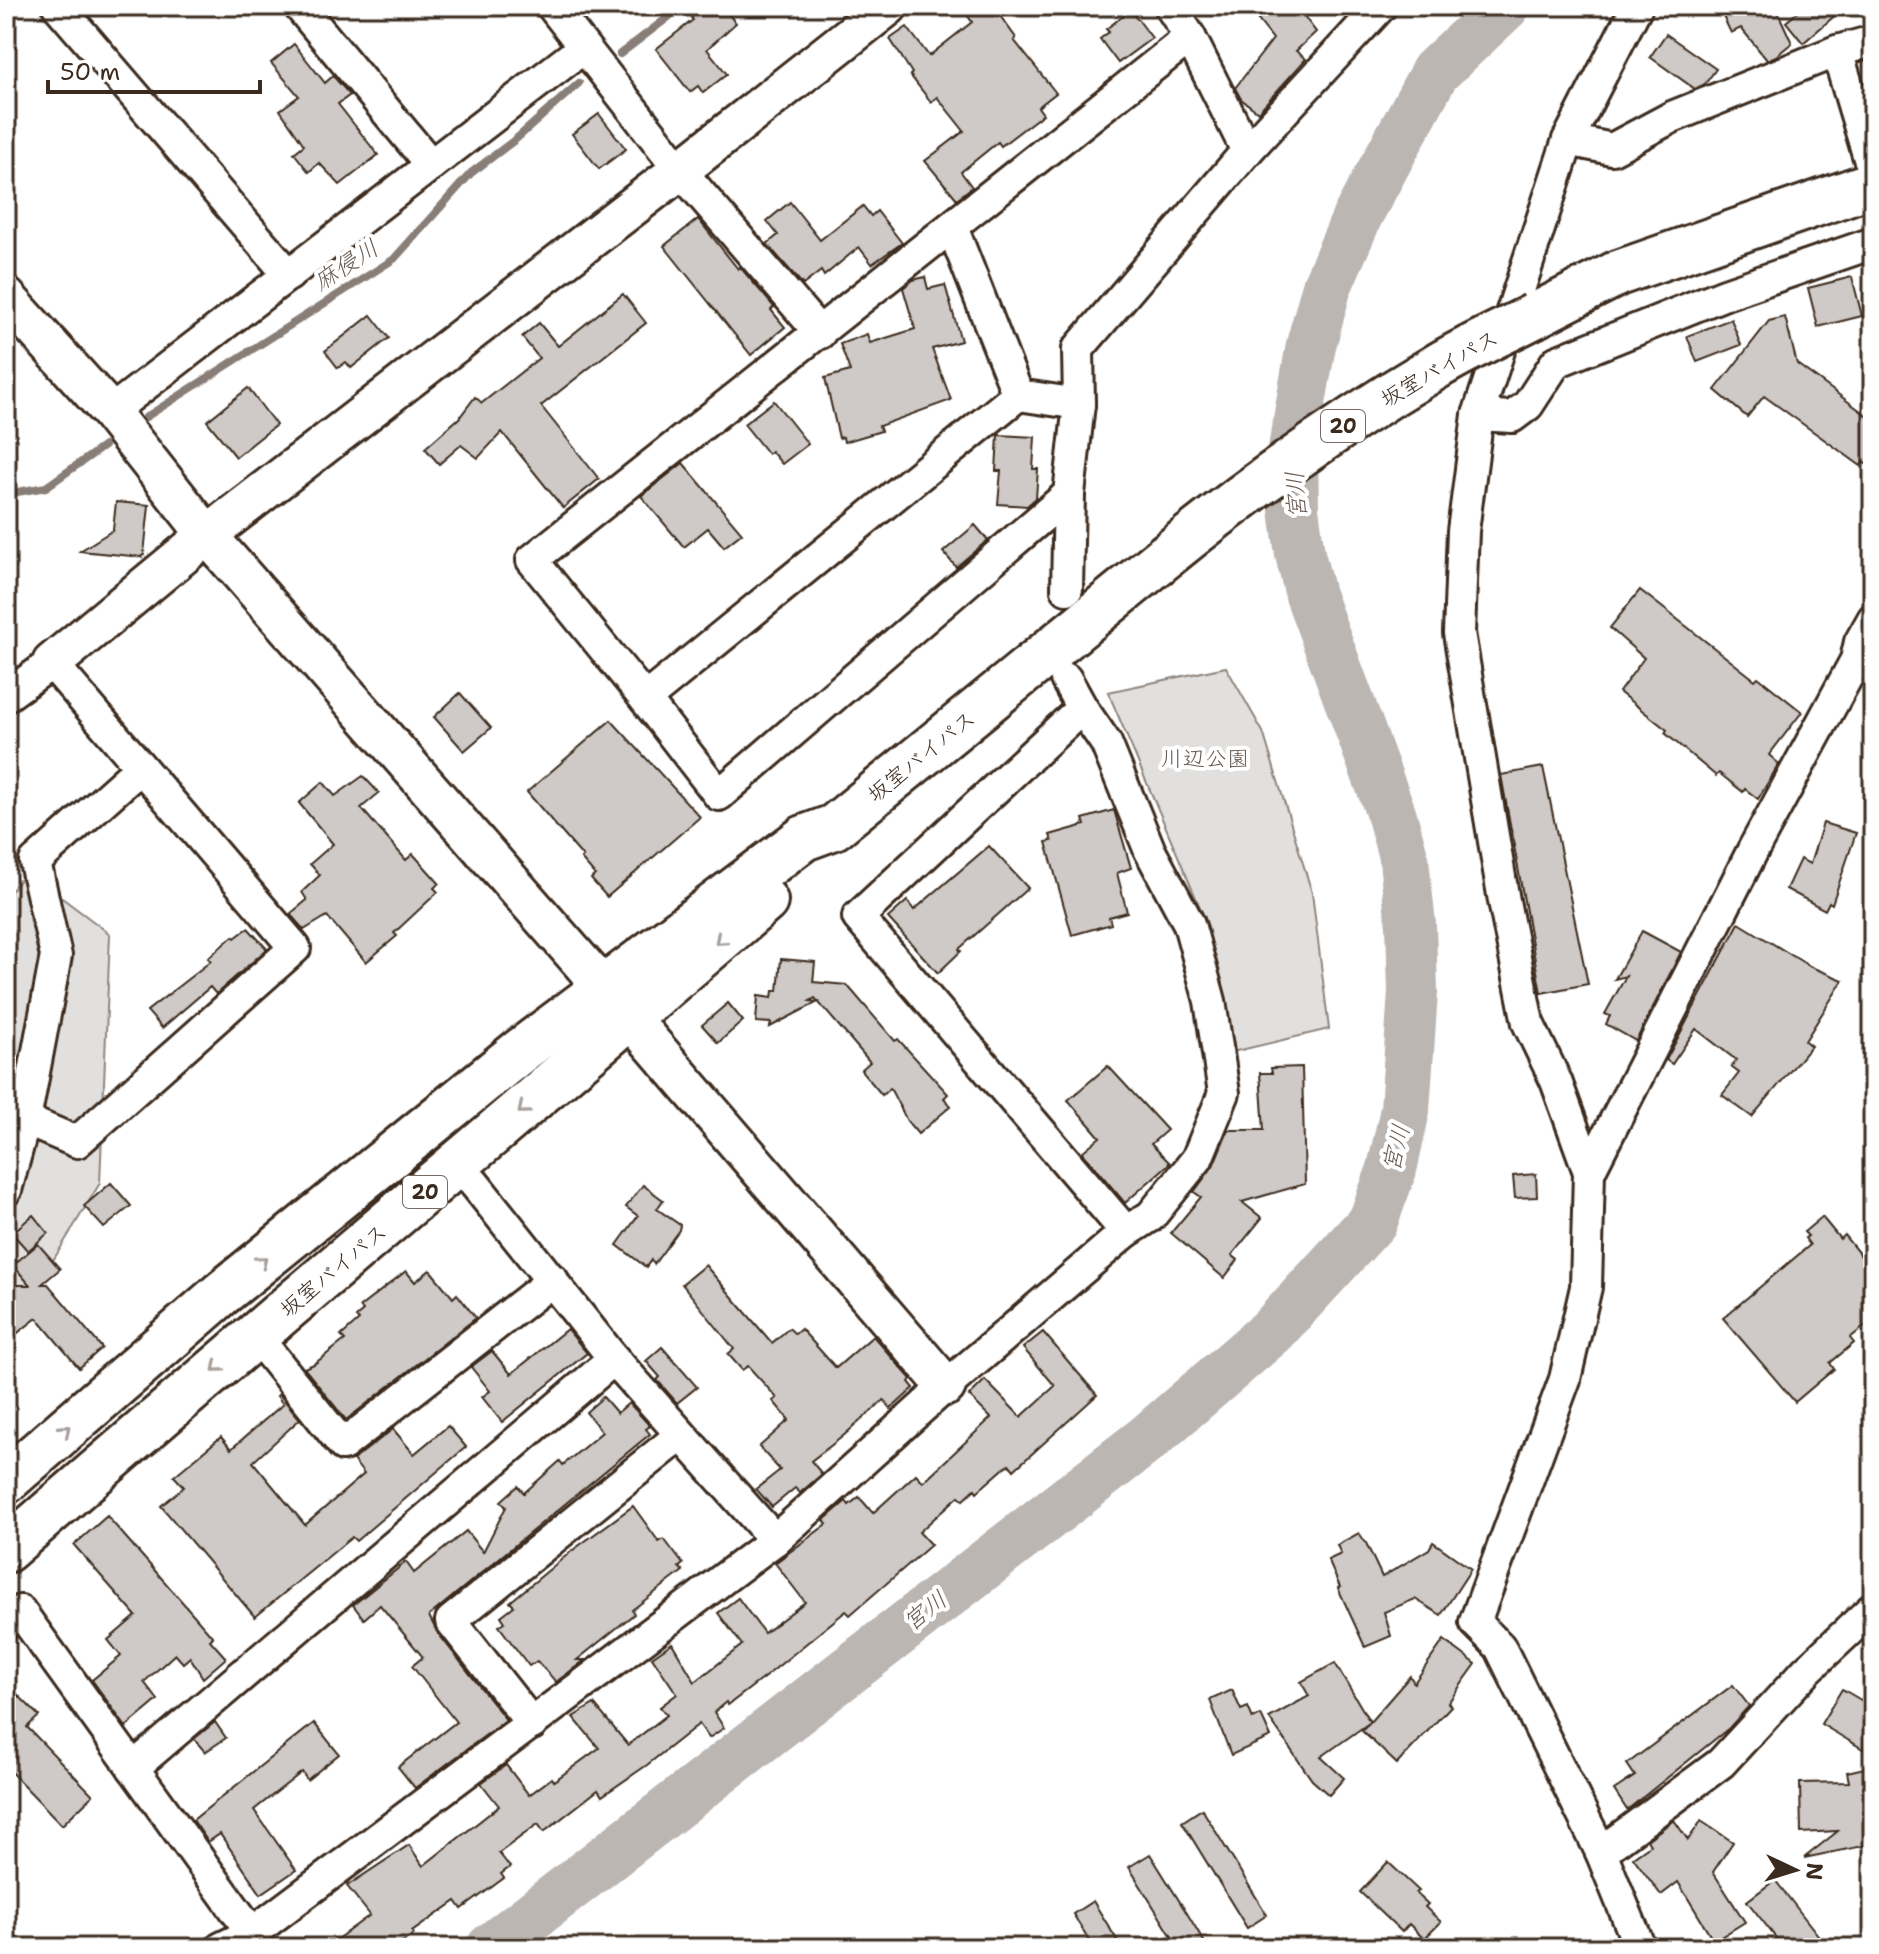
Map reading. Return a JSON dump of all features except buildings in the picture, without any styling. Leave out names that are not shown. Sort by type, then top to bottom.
[{"type":"highway","name":"坂室バイパス","points":[[6,1550],[255,1335],[616,1003],[819,853],[834,827],[1247,491],[1437,366],[1534,316],[1618,273],[1871,171]]},
{"type":"highway","name":"坂室バイパス","points":[[6,1481],[221,1294],[519,1052],[616,1003]]},
{"type":"street","points":[[58,6],[289,275]]},
{"type":"street","points":[[299,6],[431,165]]},
{"type":"street","points":[[552,6],[680,170],[820,333]]},
{"type":"street","points":[[6,696],[52,663],[207,535],[888,6]]},
{"type":"street","points":[[1170,6],[1190,37],[1247,151]]},
{"type":"street","points":[[1067,589],[1069,494],[1079,404],[1078,349],[1247,151],[1381,6]]},
{"type":"street","points":[[1637,6],[1568,140],[1478,415],[1463,531],[1459,633],[1528,1023],[1556,1081],[1589,1172],[1586,1287],[1565,1379],[1475,1622],[1500,1647],[1601,1852],[1640,1948]]},
{"type":"street","points":[[1069,494],[719,795],[532,560],[1190,37]]},
{"type":"street","points":[[1568,140],[1612,149],[1672,117],[1837,51],[1873,41]]},
{"type":"street","points":[[110,412],[583,48]]},
{"type":"street","points":[[1837,51],[1871,171]]},
{"type":"street","points":[[952,227],[1018,395]]},
{"type":"street","points":[[1478,415],[1512,417],[1528,405],[1556,362],[1725,294],[1873,243]]},
{"type":"street","points":[[6,297],[110,412],[207,535],[946,1386]]},
{"type":"street","points":[[645,699],[1018,395],[1079,404]]},
{"type":"street","points":[[1589,1172],[1753,850],[1856,660],[1860,642],[1873,619]]},
{"type":"street","points":[[25,1120],[77,1142],[295,948],[52,663]]},
{"type":"street","points":[[221,1948],[252,1933],[775,1540],[946,1386],[1126,1232],[1151,1216],[1197,1159],[1224,1093],[1210,1001],[1189,924],[1150,851],[1106,743],[1066,679]]},
{"type":"street","points":[[1082,708],[858,917],[1126,1232]]},
{"type":"street","points":[[6,1190],[25,1120],[56,956],[35,862],[140,768]]},
{"type":"street","points":[[474,1183],[614,1359],[775,1540]]},
{"type":"street","points":[[255,1335],[343,1445],[553,1280]]},
{"type":"street","points":[[133,1768],[614,1359]]},
{"type":"street","points":[[532,1724],[451,1621],[681,1435]]},
{"type":"street","points":[[1601,1852],[1721,1763],[1807,1670],[1873,1608]]},
{"type":"street","points":[[6,1623],[20,1611],[252,1933]]},
{"type":"green space","name":"川辺公園","points":[[1226,667],[1263,732],[1312,893],[1329,1029],[1228,1053],[1208,926],[1108,692]]},
{"type":"green space","points":[[26,871],[110,934],[100,1183],[6,1338],[6,898]]},
{"type":"waterway","name":"麻侵川","points":[[620,54],[683,6]]},
{"type":"waterway","name":"宮川","points":[[491,1948],[1147,1439],[1272,1331],[1373,1221],[1392,1169],[1405,1110],[1413,992],[1411,925],[1404,860],[1392,816],[1310,595],[1294,509],[1293,449],[1311,345],[1327,286],[1358,215],[1435,72],[1505,6]]},
{"type":"waterway","name":"麻侵川","points":[[146,417],[394,259],[471,173],[516,139],[579,83]]},
{"type":"waterway","name":"麻侵川","points":[[6,494],[46,487],[104,446]]}]
